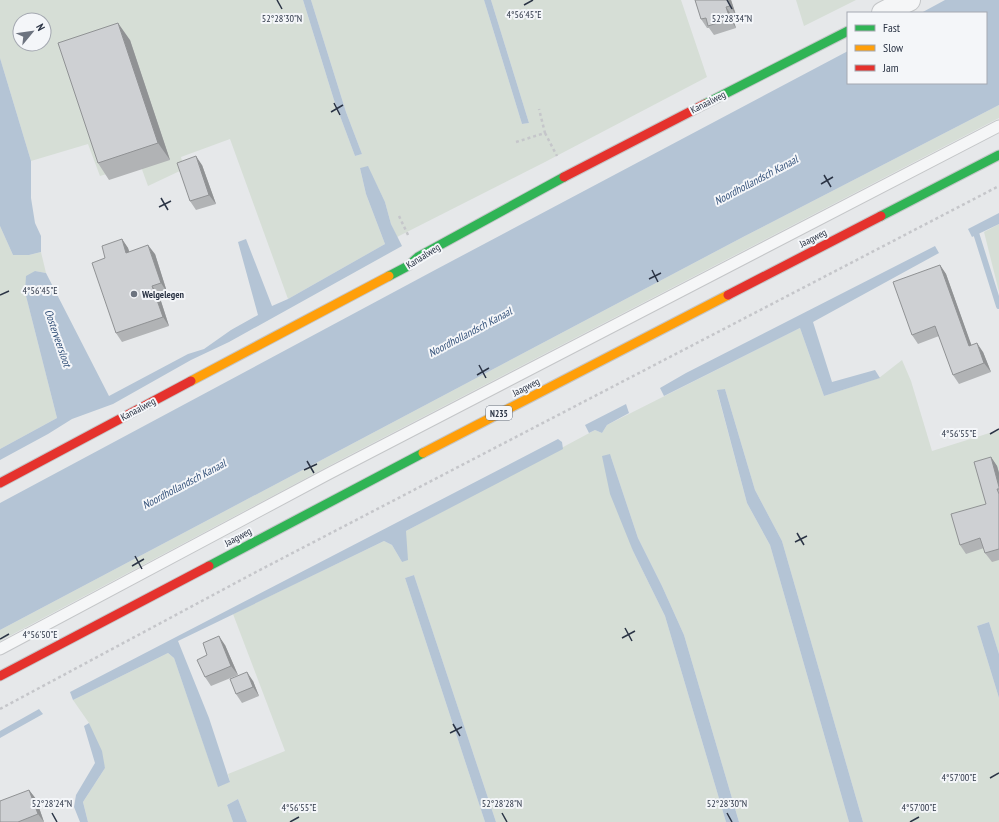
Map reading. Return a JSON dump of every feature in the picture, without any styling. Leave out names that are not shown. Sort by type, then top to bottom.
[{"type":"main road","name":"Kanaalweg","points":[[0,484],[408,266],[418,257],[591,162],[847,32]]},
{"type":"main road","name":"Jaagweg","points":[[0,676],[404,463],[999,154]]},
{"type":"street","points":[[886,12],[909,0]]},
{"type":"lane","points":[[0,650],[328,474],[999,126]]},
{"type":"path","points":[[516,142],[545,133],[539,109]]},
{"type":"path","points":[[0,709],[256,572],[999,186]]},
{"type":"shaded area","points":[[0,0],[303,0],[334,100],[355,156],[362,154],[346,112],[311,0],[484,0],[522,124],[529,123],[491,0],[681,0],[707,77],[545,162],[397,237],[391,224],[385,202],[368,167],[360,168],[366,194],[385,244],[288,299],[230,139],[181,157],[184,169],[148,186],[140,164],[100,176],[88,144],[31,161],[0,58]]},
{"type":"shaded area","points":[[796,0],[856,0],[804,26]]},
{"type":"shaded area","points":[[999,105],[999,118],[340,460],[0,641],[0,630],[743,237]]},
{"type":"shaded area","points":[[999,224],[999,292],[984,232]]},
{"type":"shaded area","points":[[0,226],[13,255],[29,255],[41,252],[46,273],[35,271],[25,292],[57,418],[0,449]]},
{"type":"shaded area","points":[[800,328],[824,396],[879,378],[902,360],[911,381],[932,451],[999,430],[999,654],[989,622],[977,626],[999,698],[999,822],[863,822],[782,541],[755,490],[725,389],[717,391],[747,503],[770,545],[849,822],[739,822],[684,635],[638,538],[610,454],[633,551],[665,616],[726,822],[496,822],[414,575],[405,578],[485,822],[247,822],[238,799],[227,805],[233,822],[88,822],[83,802],[105,768],[89,723],[73,700],[168,653],[174,658],[218,786],[230,782],[228,774],[285,751],[233,614],[384,541],[392,545],[402,562],[406,531],[595,430],[602,433],[607,425]]},
{"type":"water","points":[[303,0],[311,0],[346,112],[362,154],[355,156],[334,100]]},
{"type":"water","points":[[484,0],[491,0],[529,123],[522,124]]},
{"type":"water","name":"Noordhollandsch Kanaal","points":[[945,0],[999,0],[999,105],[743,237],[0,630],[0,503],[847,52],[847,84],[987,84],[987,12],[923,12]]},
{"type":"water","points":[[0,58],[31,161],[31,198],[35,223],[41,236],[41,252],[29,255],[13,255],[0,226]]},
{"type":"water","name":"Oosterveersloot","points":[[368,166],[385,202],[391,224],[402,246],[229,342],[191,360],[113,404],[72,419],[0,460],[0,449],[57,418],[25,292],[26,276],[35,271],[46,273],[109,396],[188,354],[204,349],[231,330],[258,315],[238,242],[246,239],[272,306],[288,299],[385,244],[366,194],[360,168]]},
{"type":"water","points":[[999,213],[999,224],[972,237],[968,229]]},
{"type":"water","points":[[935,246],[939,253],[813,322],[832,382],[875,370],[880,378],[824,396],[800,328],[664,396],[660,388],[686,373]]},
{"type":"water","points":[[725,389],[755,490],[782,541],[863,822],[849,822],[770,545],[747,503],[717,390]]},
{"type":"water","points":[[626,404],[629,413],[607,425],[602,433],[595,430],[589,433],[585,425]]},
{"type":"water","points":[[558,439],[562,442],[563,449],[406,531],[408,560],[402,562],[392,545],[384,541],[178,641],[209,718],[230,782],[218,787],[174,658],[168,653],[73,700],[70,692]]},
{"type":"water","points":[[610,454],[638,538],[684,635],[739,822],[726,822],[665,616],[633,551],[610,494],[602,456]]},
{"type":"water","points":[[414,575],[496,822],[485,822],[405,578]]},
{"type":"water","points":[[989,622],[999,654],[999,698],[977,626]]},
{"type":"water","points":[[39,709],[43,714],[0,738],[0,731]]},
{"type":"water","points":[[89,723],[102,751],[105,768],[83,802],[88,822],[80,822],[74,807],[76,795],[95,763],[84,726]]},
{"type":"water","points":[[238,799],[247,822],[233,822],[227,805]]},
{"type":"building","points":[[695,0],[728,0],[730,6],[726,7],[730,19],[708,26],[706,18],[701,19]]},
{"type":"building","points":[[118,23],[158,143],[98,163],[58,43]]},
{"type":"building","points":[[196,156],[209,195],[190,201],[177,163]]},
{"type":"building","name":"Welgelegen","points":[[122,239],[126,253],[148,245],[161,283],[152,286],[163,317],[116,333],[92,263],[105,258],[102,246]]},
{"type":"building","points":[[940,265],[969,346],[977,343],[984,363],[953,375],[935,326],[912,335],[893,282]]},
{"type":"building","points":[[991,457],[999,487],[999,489],[997,489],[999,494],[999,549],[985,553],[980,538],[960,545],[951,514],[986,504],[974,462]]},
{"type":"building","points":[[219,636],[231,666],[205,677],[197,660],[207,655],[203,643]]},
{"type":"building","points":[[247,672],[253,687],[236,694],[230,679]]},
{"type":"building","points":[[29,790],[38,814],[18,822],[0,822],[0,801]]},
{"type":"waterway","points":[[976,233],[999,306]]},
{"type":"traffic: fast","points":[[705,104],[847,32]]},
{"type":"traffic: fast","points":[[881,216],[999,155]]},
{"type":"traffic: fast","points":[[389,276],[408,266],[418,257],[564,177]]},
{"type":"traffic: fast","points":[[209,566],[423,453]]},
{"type":"traffic: slow","points":[[191,381],[389,276]]},
{"type":"traffic: slow","points":[[423,453],[728,295]]},
{"type":"traffic: jam","points":[[564,177],[705,104]]},
{"type":"traffic: jam","points":[[728,295],[881,216]]},
{"type":"traffic: jam","points":[[0,483],[191,381]]},
{"type":"traffic: jam","points":[[0,676],[209,566]]},
{"type":"place","name":"Welgelegen","points":[[134,294]]}]
